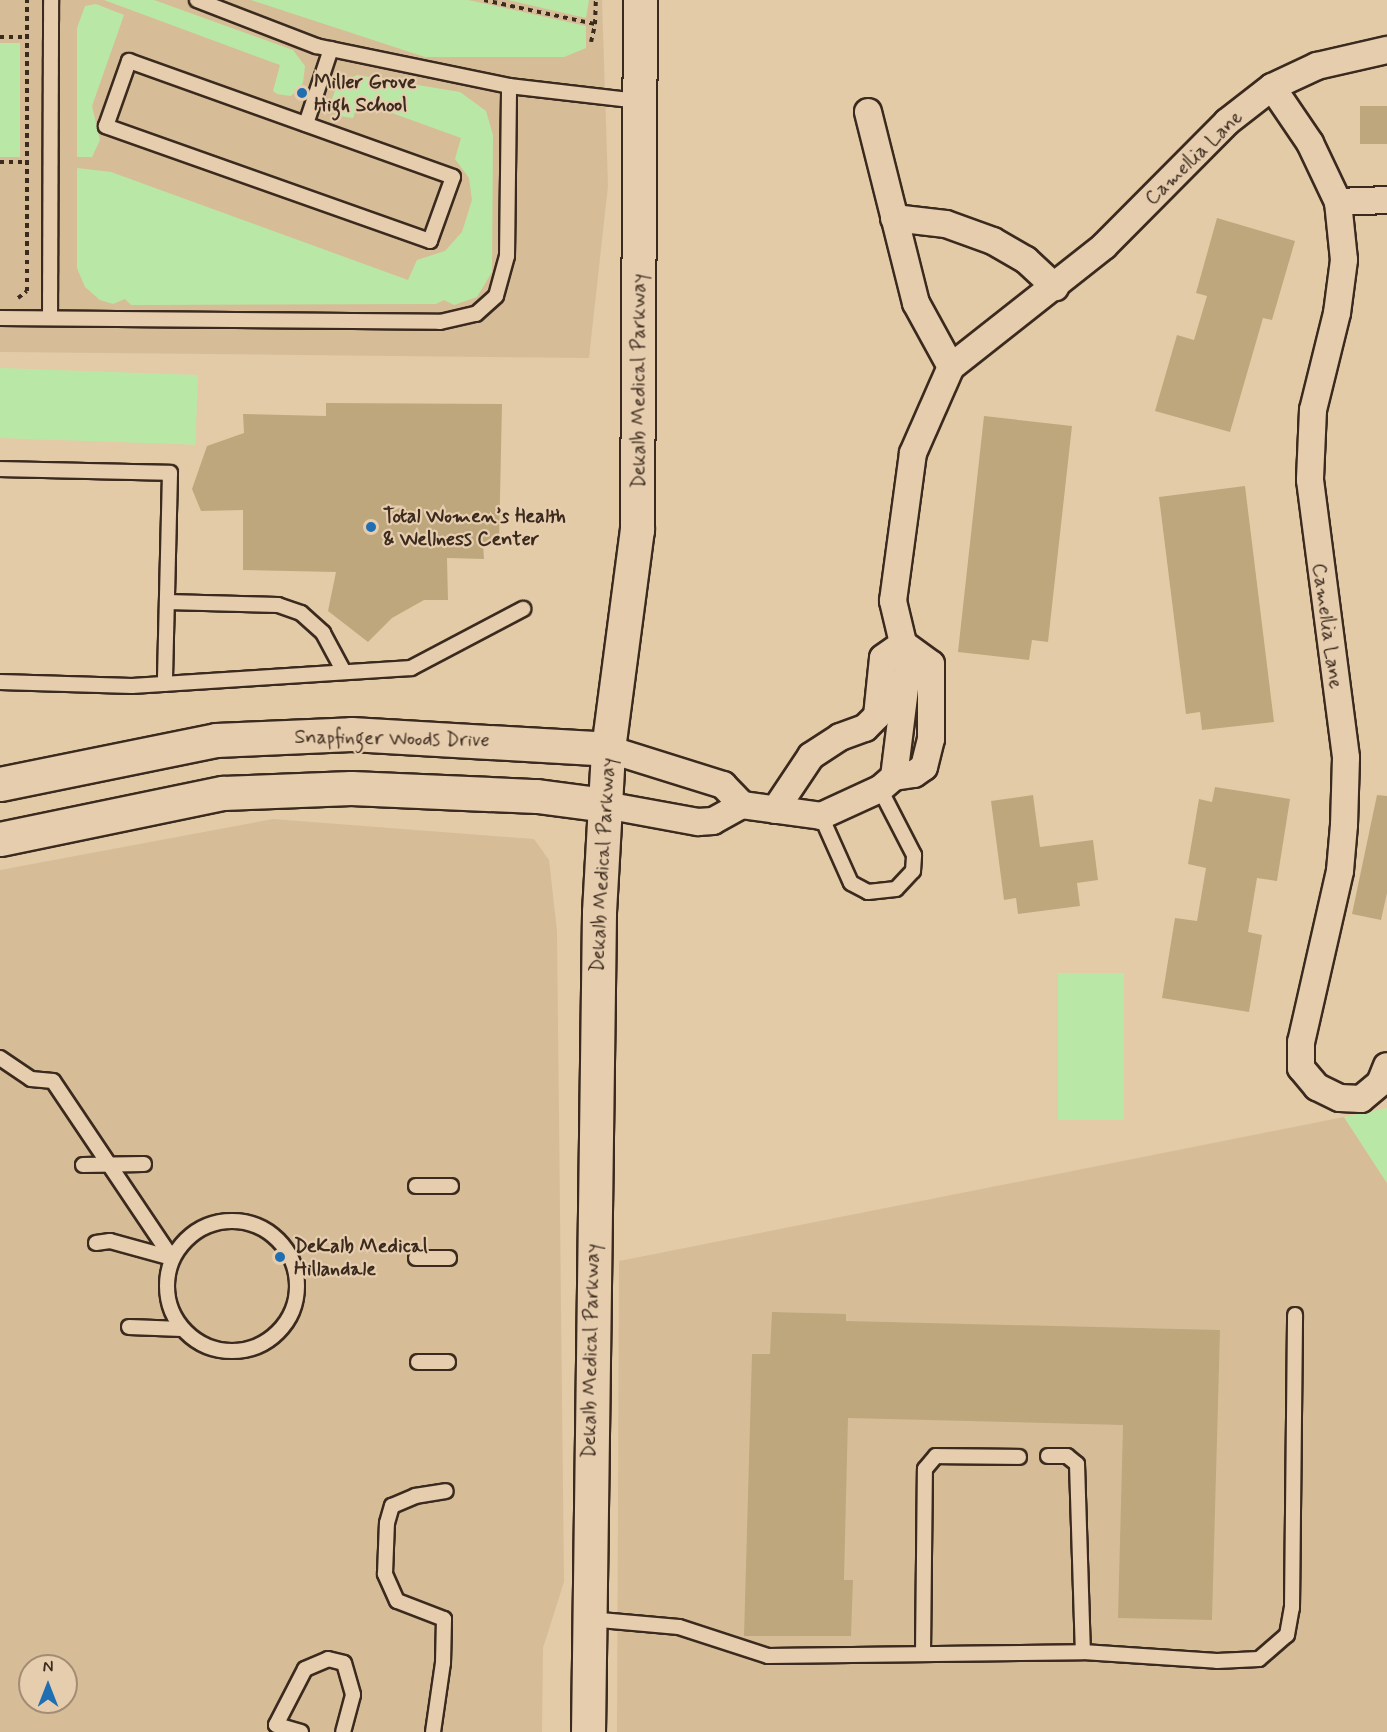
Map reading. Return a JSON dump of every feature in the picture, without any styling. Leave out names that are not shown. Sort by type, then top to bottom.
[{"type":"main road","name":"Dekalb Medical Parkway","points":[[588,1732],[599,912],[608,749],[637,530],[640,0]]},
{"type":"main road","name":"Snapfinger Woods Drive","points":[[0,784],[216,740],[351,734],[608,749]]},
{"type":"main road","points":[[0,839],[223,793],[351,788],[537,796],[605,806]]},
{"type":"street","name":"Camellia Lane","points":[[887,783],[903,719],[908,664],[893,601],[913,453],[951,367],[1104,246],[1227,122],[1272,87],[1317,66],[1387,50]]},
{"type":"street","name":"Camellia Lane","points":[[1272,87],[1310,143],[1338,202],[1344,261],[1337,313],[1313,410],[1310,480],[1346,758],[1344,825],[1340,871],[1301,1042],[1301,1068],[1317,1087],[1340,1098],[1361,1099],[1380,1083],[1387,1066]]},
{"type":"street","points":[[868,112],[916,303],[951,367]]},
{"type":"street","points":[[1338,202],[1387,200]]},
{"type":"street","points":[[894,218],[946,224],[993,241],[1026,261],[1055,287]]},
{"type":"street","points":[[605,806],[699,822],[713,821],[742,805],[775,810],[821,816],[887,783],[914,774],[924,767],[931,723],[931,664],[903,645],[883,658],[877,716],[865,728],[840,737],[812,756],[775,810]]},
{"type":"street","points":[[877,716],[931,723]]},
{"type":"street","points":[[608,749],[723,785],[742,805]]},
{"type":"lane","points":[[50,318],[51,0]]},
{"type":"lane","points":[[197,0],[332,49],[509,86],[641,101]]},
{"type":"lane","points":[[306,124],[332,49]]},
{"type":"lane","points":[[129,61],[306,124],[453,177],[430,241],[106,126],[129,61]]},
{"type":"lane","points":[[0,318],[440,322],[476,314],[496,296],[507,256],[509,86]]},
{"type":"lane","points":[[0,469],[170,473],[165,684]]},
{"type":"lane","points":[[167,602],[278,605],[302,613],[323,633],[344,672]]},
{"type":"lane","points":[[0,682],[165,684],[411,668],[523,609]]},
{"type":"lane","points":[[821,816],[851,883],[868,892],[896,889],[913,871],[915,855],[887,783]]},
{"type":"lane","points":[[0,1058],[31,1079],[53,1081],[172,1258]]},
{"type":"lane","points":[[83,1165],[107,1162],[144,1164]]},
{"type":"lane","points":[[416,1186],[451,1186]]},
{"type":"lane","points":[[232,1219],[268,1230],[293,1258],[298,1296],[283,1330],[251,1350],[213,1350],[182,1329],[166,1295],[172,1258],[196,1230],[232,1219]]},
{"type":"lane","points":[[96,1243],[110,1241],[172,1258]]},
{"type":"lane","points":[[416,1258],[449,1258]]},
{"type":"lane","points":[[589,1618],[679,1627],[768,1656],[1083,1652],[1251,1659],[1269,1653],[1287,1635],[1292,1608],[1295,1315]]},
{"type":"lane","points":[[129,1327],[182,1329]]},
{"type":"lane","points":[[418,1362],[448,1362]]},
{"type":"lane","points":[[922,1653],[925,1469],[936,1456],[1019,1457]]},
{"type":"lane","points":[[1048,1456],[1067,1456],[1077,1464],[1083,1652]]},
{"type":"lane","points":[[433,1732],[443,1663],[444,1618],[397,1601],[385,1574],[387,1523],[392,1506],[415,1496],[446,1491]]},
{"type":"lane","points":[[301,1732],[276,1725],[304,1669],[328,1659],[345,1663],[352,1695],[344,1732]]},
{"type":"path","points":[[10,301],[27,291],[24,162],[27,0]]},
{"type":"path","points":[[484,0],[595,24]]},
{"type":"path","points":[[591,42],[595,24],[596,0]]},
{"type":"path","points":[[0,37],[27,37]]},
{"type":"path","points":[[0,162],[24,162]]},
{"type":"shaded area","name":"Miller Grove High School","points":[[0,0],[602,0],[608,186],[589,358],[0,352]]},
{"type":"shaded area","name":"DeKalb Medical Hillandale","points":[[273,819],[534,839],[549,860],[557,931],[564,1582],[543,1648],[542,1732],[0,1732],[0,870]]},
{"type":"shaded area","points":[[1344,1117],[1387,1183],[1387,1732],[617,1732],[619,1261]]},
{"type":"green space","points":[[104,0],[154,0],[293,50],[305,66],[303,83],[291,96],[277,94],[273,91],[280,65]]},
{"type":"green space","points":[[251,0],[468,0],[586,26],[586,48],[564,57],[425,57]]},
{"type":"green space","points":[[508,0],[589,0],[586,18]]},
{"type":"green space","points":[[96,4],[124,15],[92,106],[100,140],[92,157],[77,157],[77,28],[85,6]]},
{"type":"green space","points":[[0,43],[20,43],[20,157],[0,157]]},
{"type":"green space","points":[[357,75],[460,92],[486,111],[493,135],[492,272],[477,297],[454,305],[444,300],[436,304],[131,305],[125,299],[113,304],[100,300],[85,287],[77,268],[77,168],[111,172],[408,280],[417,260],[445,251],[462,232],[472,200],[469,178],[455,159],[461,138],[359,101],[353,118],[340,116],[332,99],[335,91],[340,83]]},
{"type":"green space","points":[[0,368],[198,375],[195,445],[0,438]]},
{"type":"green space","points":[[1058,973],[1124,973],[1124,1120],[1058,1120]]},
{"type":"green space","points":[[1387,1108],[1387,1183],[1344,1117]]},
{"type":"building","points":[[1360,106],[1387,106],[1387,144],[1360,144]]},
{"type":"building","points":[[1217,218],[1295,241],[1272,320],[1263,318],[1230,432],[1155,411],[1177,335],[1194,340],[1207,296],[1196,293]]},
{"type":"building","name":"Total Women’s Health & Wellness Center","points":[[326,403],[502,404],[499,544],[483,544],[484,559],[447,558],[448,600],[424,600],[392,618],[368,642],[328,611],[336,572],[243,570],[243,510],[201,511],[192,489],[207,446],[244,433],[243,414],[326,416]]},
{"type":"building","points":[[984,416],[1072,426],[1048,642],[1032,640],[1029,660],[958,652]]},
{"type":"building","points":[[1245,486],[1274,722],[1202,730],[1200,712],[1186,714],[1159,497]]},
{"type":"building","points":[[1215,787],[1290,799],[1277,881],[1257,878],[1248,932],[1262,935],[1249,1012],[1162,998],[1175,918],[1197,921],[1206,868],[1188,864],[1199,799],[1212,802]]},
{"type":"building","points":[[1033,795],[1040,847],[1093,840],[1098,880],[1077,883],[1080,906],[1018,914],[1016,898],[1004,900],[991,801]]},
{"type":"building","points":[[1377,795],[1387,796],[1387,893],[1381,920],[1352,914]]},
{"type":"building","points":[[772,1312],[846,1314],[846,1321],[1220,1330],[1212,1620],[1118,1618],[1123,1425],[848,1418],[844,1580],[853,1580],[851,1636],[744,1636],[752,1354],[770,1354]]},
{"type":"place","name":"Miller Grove High School","points":[[302,93]]},
{"type":"place","name":"Total Women’s Health & Wellness Center","points":[[371,527]]},
{"type":"place","name":"DeKalb Medical Hillandale","points":[[280,1257]]}]
